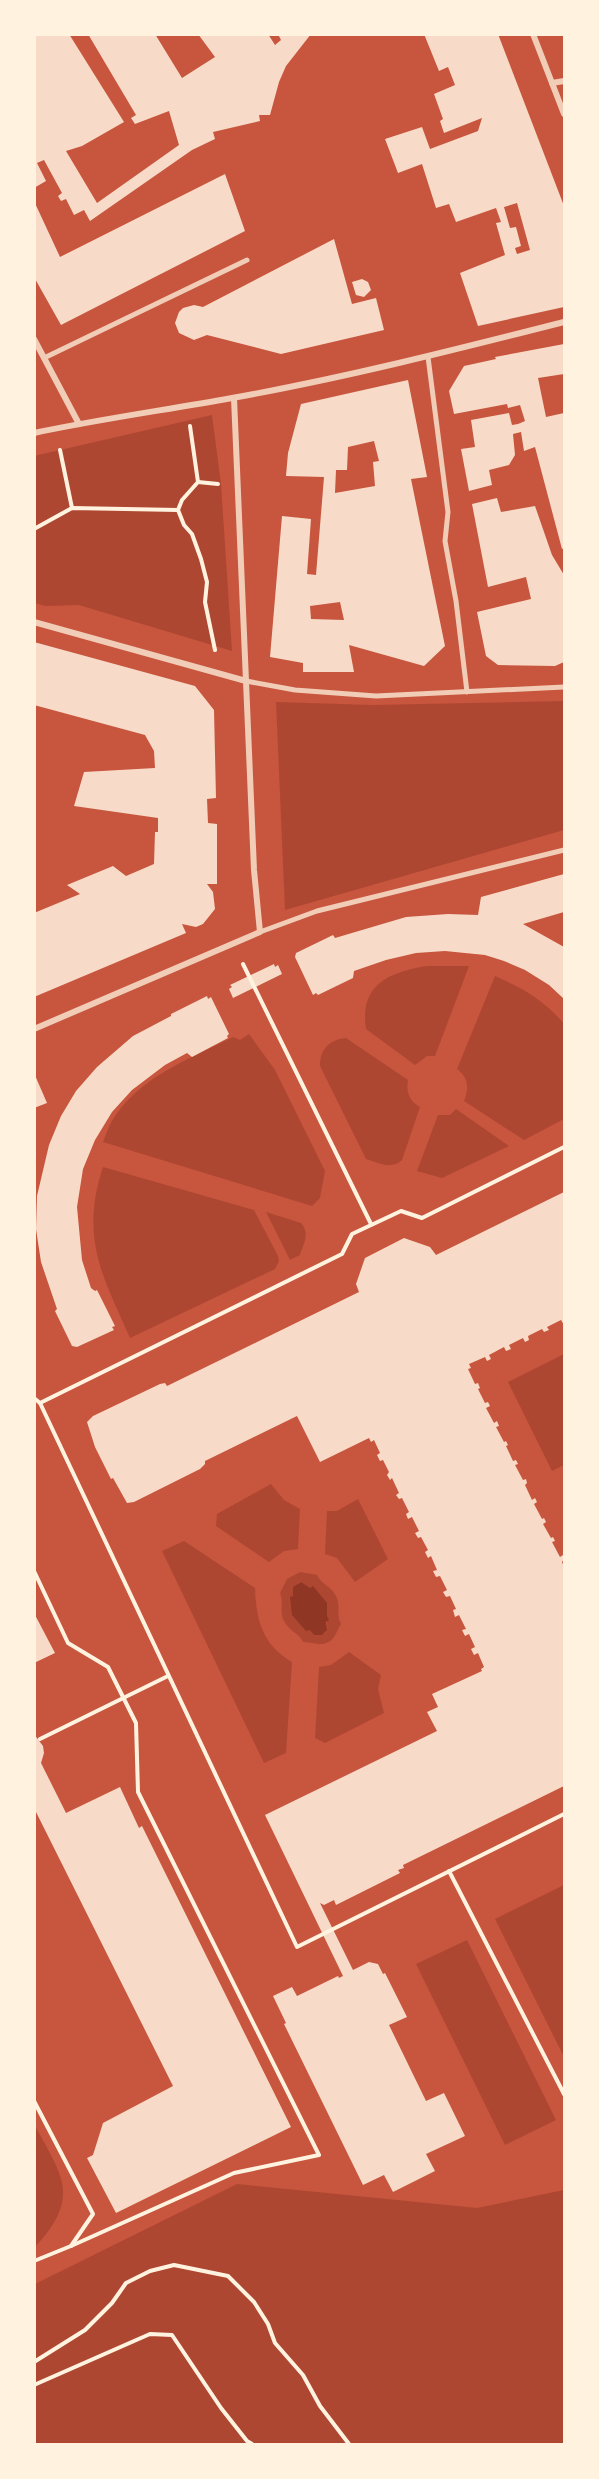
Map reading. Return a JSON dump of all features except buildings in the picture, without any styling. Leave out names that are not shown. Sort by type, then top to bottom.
[{"type":"street","points":[[533,34],[564,114]]},
{"type":"street","points":[[552,83],[564,81]]},
{"type":"street","points":[[44,358],[247,260]]},
{"type":"street","points":[[34,433],[79,423],[234,398],[428,357],[564,322]]},
{"type":"street","points":[[34,339],[79,423]]},
{"type":"street","points":[[428,357],[448,512],[444,541],[456,601],[467,692]]},
{"type":"street","points":[[234,398],[254,870],[260,932]]},
{"type":"street","points":[[34,622],[246,681],[295,690],[376,696],[564,687]]},
{"type":"street","points":[[34,1029],[260,932],[317,911],[564,850]]},
{"type":"path","points":[[187,406],[198,482],[182,500],[178,510],[184,525],[192,534],[207,582],[205,602],[216,646],[213,671]]},
{"type":"path","points":[[55,429],[72,508]]},
{"type":"path","points":[[34,529],[72,508],[178,510]]},
{"type":"path","points":[[233,944],[371,1224]]},
{"type":"path","points":[[40,1403],[342,1254],[352,1234],[371,1224],[401,1211],[422,1218],[564,1147]]},
{"type":"path","points":[[34,1398],[40,1403],[297,1947],[564,1814]]},
{"type":"path","points":[[34,1571],[68,1643],[108,1667],[136,1723],[138,1792],[319,2155],[234,2173],[34,2261]]},
{"type":"path","points":[[39,1738],[168,1676]]},
{"type":"path","points":[[449,1871],[564,2094]]},
{"type":"path","points":[[34,2101],[93,2214],[71,2246]]},
{"type":"path","points":[[34,2362],[85,2330],[112,2303],[126,2283],[150,2271],[174,2265],[228,2276],[254,2302],[268,2324],[275,2343],[303,2375],[320,2406],[349,2445]]},
{"type":"path","points":[[34,2385],[150,2334],[172,2335],[221,2408],[252,2445]]},
{"type":"shaded area","points":[[212,415],[221,484],[232,651],[79,605],[45,606],[35,603],[34,456]]},
{"type":"shaded area","points":[[564,701],[564,830],[285,910],[276,702],[372,705]]},
{"type":"shaded area","points":[[427,966],[469,966],[435,1056],[427,1056],[415,1065],[366,1029],[365,1014],[367,1001],[372,991],[380,983],[401,972]]},
{"type":"shaded area","points":[[495,976],[533,996],[549,1008],[564,1024],[564,1119],[524,1140],[464,1101],[467,1084],[464,1076],[457,1069]]},
{"type":"shaded area","points":[[249,1034],[275,1070],[325,1171],[320,1198],[312,1206],[103,1142],[111,1123],[123,1106],[150,1081],[183,1061],[233,1037],[240,1040]]},
{"type":"shaded area","points":[[346,1038],[408,1080],[409,1096],[420,1107],[402,1160],[394,1165],[385,1165],[366,1159],[320,1066],[320,1060],[327,1046]]},
{"type":"shaded area","points":[[456,1109],[509,1146],[442,1178],[417,1171],[438,1115],[450,1115]]},
{"type":"shaded area","points":[[103,1167],[254,1210],[278,1256],[279,1261],[275,1269],[130,1338],[103,1275],[97,1255],[94,1214],[96,1192]]},
{"type":"shaded area","points":[[266,1212],[301,1223],[306,1234],[300,1255],[290,1260]]},
{"type":"shaded area","points":[[564,1354],[564,1465],[552,1471],[508,1382]]},
{"type":"shaded area","points":[[271,1484],[284,1500],[300,1509],[298,1549],[284,1551],[269,1562],[216,1526],[217,1514]]},
{"type":"shaded area","points":[[358,1499],[388,1559],[355,1582],[337,1558],[325,1554],[327,1511],[337,1511]]},
{"type":"shaded area","points":[[184,1541],[255,1588],[257,1611],[263,1631],[274,1648],[292,1662],[286,1753],[264,1763],[162,1551]]},
{"type":"shaded area","points":[[300,1572],[317,1575],[334,1593],[341,1624],[331,1641],[323,1644],[303,1642],[286,1624],[282,1614],[280,1593],[287,1579]],"holes":[[[301,1582],[327,1603],[325,1633],[307,1627],[300,1622],[294,1609],[293,1601],[298,1583]]]},
{"type":"shaded area","points":[[301,1582],[310,1588],[313,1586],[327,1603],[329,1620],[326,1622],[327,1630],[322,1635],[314,1635],[310,1630],[306,1631],[292,1615],[290,1597],[293,1596],[293,1587]]},
{"type":"shaded area","points":[[349,1652],[381,1675],[378,1689],[384,1713],[325,1743],[315,1738],[319,1667],[331,1665]]},
{"type":"shaded area","points":[[564,1885],[564,2057],[495,1919]]},
{"type":"shaded area","points":[[467,1940],[556,2120],[505,2145],[416,1964]]},
{"type":"shaded area","points":[[34,2124],[53,2158],[63,2186],[63,2200],[59,2214],[35,2247]]},
{"type":"shaded area","points":[[237,2184],[477,2208],[564,2190],[564,2444],[35,2444],[35,2284]]}]
